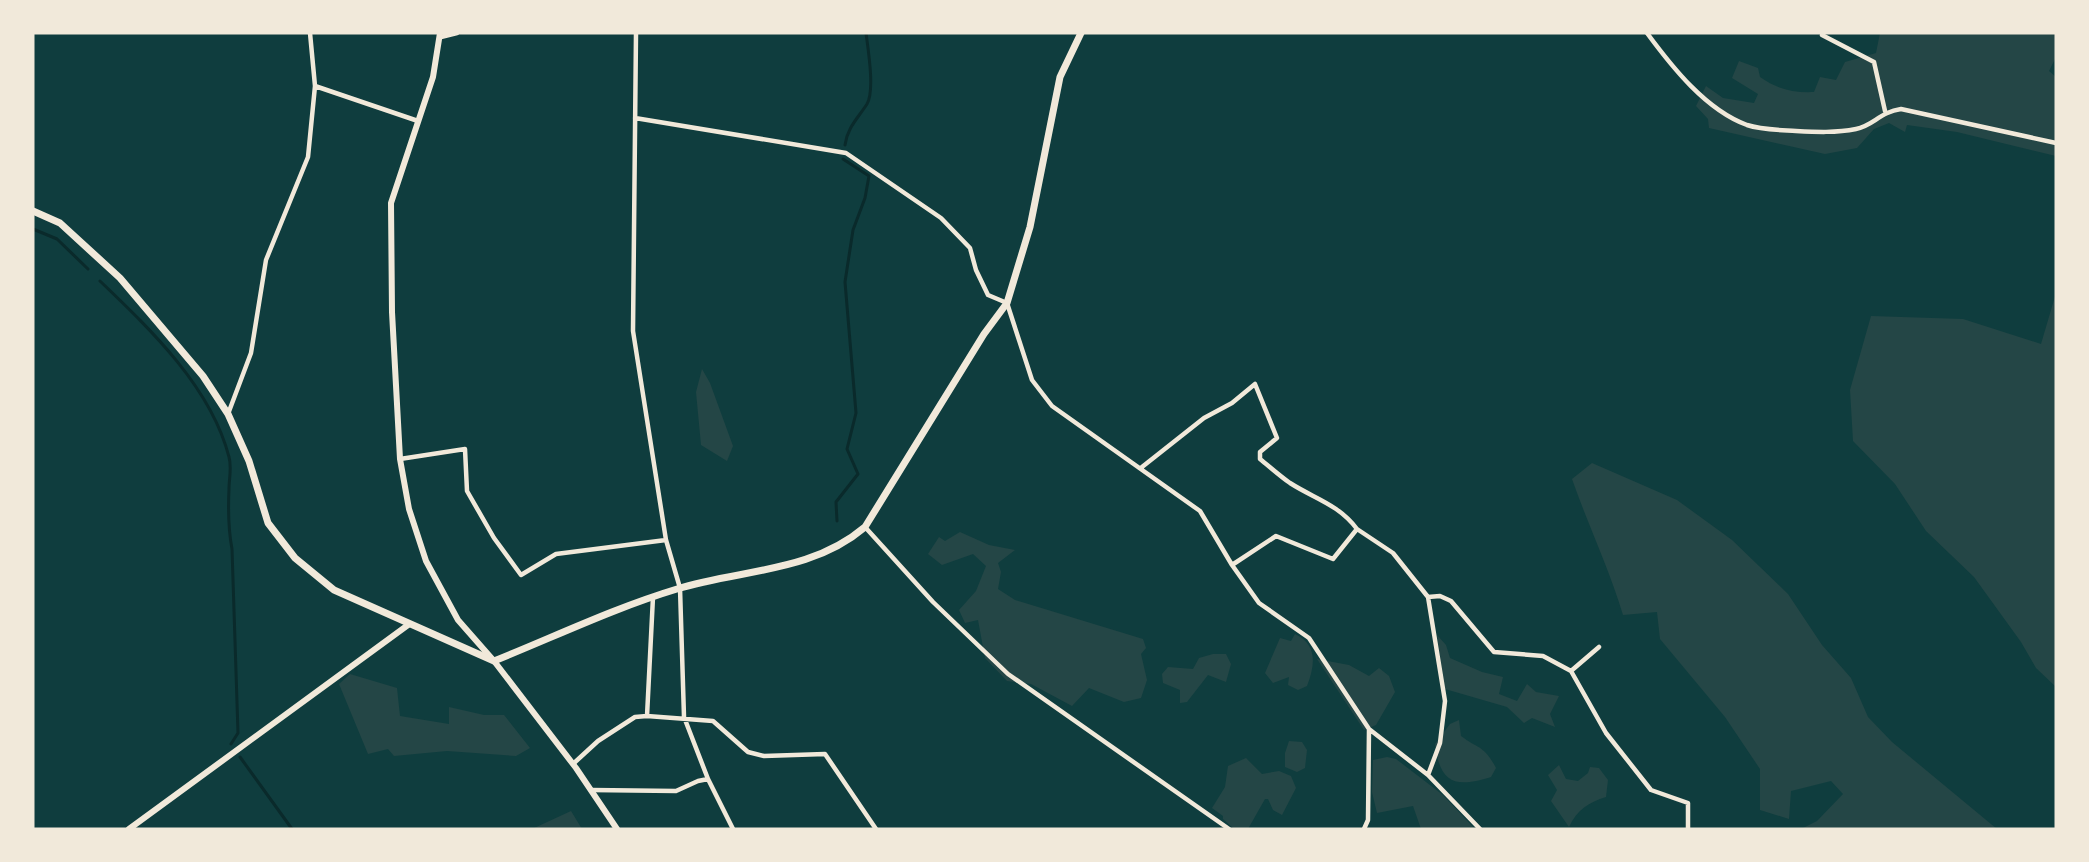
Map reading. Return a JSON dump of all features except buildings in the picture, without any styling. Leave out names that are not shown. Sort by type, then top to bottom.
[{"type":"main road","points":[[33,211],[60,223],[120,278],[203,376],[228,414],[249,461],[268,523],[296,558],[334,590],[408,625],[494,661],[680,588],[802,562],[846,543],[865,527],[984,334],[1006,303],[1030,227],[1060,77],[1080,33]]},
{"type":"street","points":[[228,414],[251,353],[266,260],[308,157],[315,86],[310,33]]},
{"type":"street","points":[[457,33],[440,35],[433,77],[391,203],[392,305],[400,459],[409,509],[426,561],[458,620],[494,661],[573,764],[617,829]]},
{"type":"street","points":[[636,33],[633,331],[666,540],[680,588],[684,717],[708,779],[734,829]]},
{"type":"street","points":[[1647,33],[1702,95],[1727,116],[1749,126],[1815,132],[1851,130],[1859,129],[1885,111],[1901,109],[2056,143]]},
{"type":"street","points":[[1820,34],[1874,62],[1885,111]]},
{"type":"street","points":[[315,86],[418,121]]},
{"type":"street","points":[[635,118],[846,153],[941,218],[970,248],[976,270],[988,295],[1006,303],[1032,380],[1052,406],[1142,467],[1200,510],[1232,565],[1259,603],[1309,638],[1369,729],[1428,776],[1480,829]]},
{"type":"street","points":[[1142,467],[1204,418],[1232,403],[1255,384],[1277,438],[1260,452],[1260,459],[1291,484],[1318,496],[1348,516],[1358,529],[1393,553],[1428,597],[1444,700],[1440,743],[1428,776]]},
{"type":"street","points":[[400,459],[465,449],[467,491],[494,537],[521,575],[556,554],[666,540]]},
{"type":"street","points":[[865,527],[933,602],[1008,674],[1230,829]]},
{"type":"street","points":[[1232,565],[1276,536],[1333,559],[1358,529]]},
{"type":"street","points":[[647,716],[653,597]]},
{"type":"street","points":[[1428,597],[1451,601],[1494,652],[1543,656],[1571,671],[1606,733],[1651,790],[1688,803],[1688,829]]},
{"type":"street","points":[[129,829],[408,625]]},
{"type":"street","points":[[1571,671],[1599,647]]},
{"type":"street","points":[[573,764],[598,741],[635,717],[684,717],[713,721],[748,752],[764,756],[825,754],[876,829]]},
{"type":"street","points":[[1364,829],[1368,820],[1369,729]]},
{"type":"street","points":[[591,790],[676,791],[708,779]]},
{"type":"shaded area","points":[[1880,33],[2056,33],[2056,57],[2049,71],[2056,77],[2056,156],[1957,132],[1907,125],[1905,132],[1889,123],[1874,129],[1857,148],[1825,154],[1709,128],[1708,119],[1696,106],[1706,86],[1723,98],[1754,103],[1758,94],[1732,78],[1739,61],[1758,68],[1760,77],[1773,85],[1792,91],[1814,92],[1820,77],[1836,80],[1845,62],[1876,53]]},
{"type":"shaded area","points":[[2056,293],[2056,687],[2036,668],[2021,642],[1974,577],[1926,531],[1895,484],[1853,441],[1850,390],[1871,316],[1963,319],[2041,344]]},
{"type":"shaded area","points":[[702,369],[710,383],[733,446],[727,461],[701,445],[696,392]]},
{"type":"shaded area","points":[[1592,463],[1677,500],[1732,540],[1788,594],[1822,645],[1851,678],[1868,717],[1892,742],[1997,829],[1801,829],[1817,821],[1843,794],[1831,781],[1791,791],[1789,819],[1760,810],[1760,769],[1725,717],[1660,639],[1657,612],[1623,615],[1572,479]]},
{"type":"shaded area","points":[[960,532],[989,545],[1015,550],[998,563],[1001,572],[998,589],[1015,600],[1143,639],[1146,648],[1141,654],[1147,680],[1141,698],[1124,702],[1089,688],[1072,706],[1031,684],[1007,681],[985,658],[978,620],[965,623],[959,610],[976,591],[986,566],[973,554],[942,565],[928,554],[939,537],[945,541]]},
{"type":"shaded area","points":[[1295,634],[1308,644],[1313,656],[1312,671],[1307,686],[1298,690],[1288,685],[1289,677],[1273,683],[1265,673],[1280,638],[1291,641]]},
{"type":"shaded area","points":[[1437,635],[1446,645],[1450,658],[1482,672],[1503,677],[1499,694],[1517,701],[1527,684],[1536,692],[1559,696],[1550,714],[1555,727],[1532,718],[1524,723],[1507,707],[1445,689]]},
{"type":"shaded area","points":[[1213,654],[1226,654],[1231,664],[1226,682],[1208,675],[1187,702],[1180,703],[1180,690],[1163,683],[1162,674],[1168,667],[1193,669],[1199,658]]},
{"type":"shaded area","points":[[1317,659],[1349,665],[1369,676],[1379,668],[1389,676],[1395,692],[1376,725],[1364,730]]},
{"type":"shaded area","points":[[350,674],[397,688],[400,716],[449,724],[449,707],[484,715],[504,715],[530,748],[516,756],[447,751],[394,756],[388,749],[368,754],[339,684]]},
{"type":"shaded area","points":[[1459,720],[1461,736],[1484,751],[1496,768],[1491,777],[1459,782],[1451,780],[1441,768],[1435,744],[1450,724]]},
{"type":"shaded area","points":[[1289,741],[1302,742],[1307,750],[1305,768],[1297,772],[1285,767],[1285,753]]},
{"type":"shaded area","points":[[1387,757],[1396,759],[1443,795],[1475,829],[1421,829],[1413,806],[1377,813],[1372,792],[1373,760]]},
{"type":"shaded area","points":[[1246,758],[1262,774],[1279,771],[1291,776],[1296,788],[1282,815],[1273,810],[1268,799],[1265,799],[1248,829],[1234,829],[1223,819],[1223,816],[1212,808],[1225,787],[1228,766]]},
{"type":"shaded area","points":[[1559,765],[1566,779],[1578,781],[1588,773],[1590,767],[1599,768],[1608,780],[1606,797],[1584,808],[1569,827],[1551,801],[1557,790],[1548,775]]},
{"type":"shaded area","points":[[571,811],[582,829],[532,829]]},
{"type":"waterway","points":[[845,145],[850,128],[869,98],[870,69],[866,33]]},
{"type":"waterway","points":[[837,521],[836,502],[858,474],[847,449],[856,413],[845,282],[853,230],[865,198],[869,176],[843,159]]},
{"type":"waterway","points":[[33,229],[57,239],[88,269]]},
{"type":"waterway","points":[[100,281],[158,339],[193,383],[220,431],[229,457],[229,519],[238,733],[231,744]]},
{"type":"waterway","points":[[240,757],[292,829]]}]
